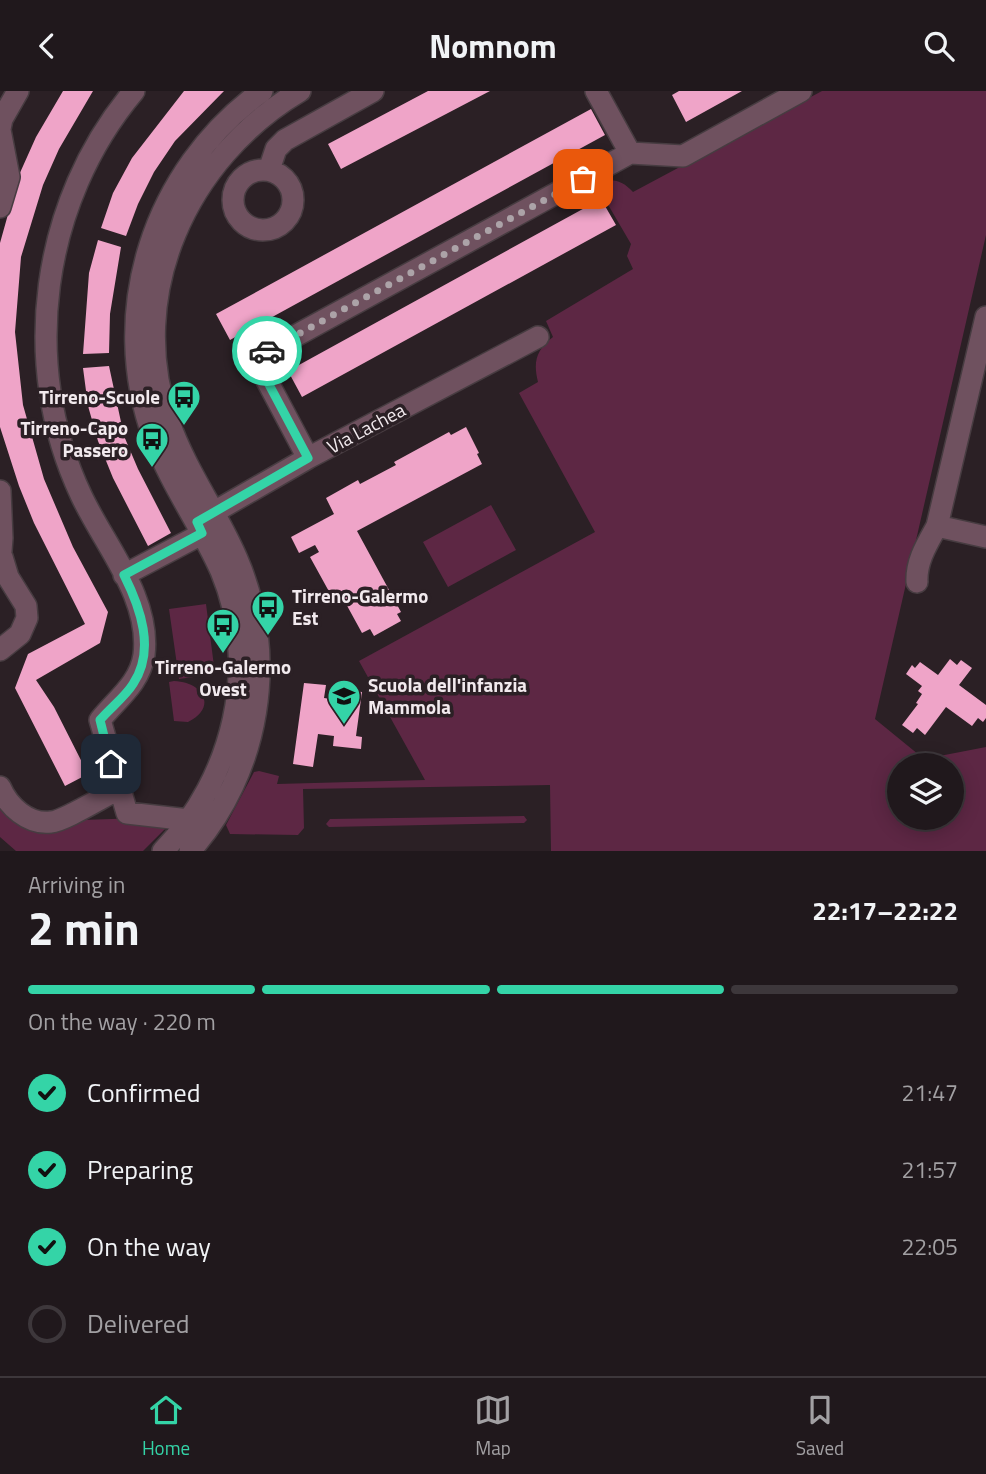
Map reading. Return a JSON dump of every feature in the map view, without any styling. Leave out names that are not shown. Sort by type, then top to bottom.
[{"type":"street","points":[[0,207],[9,177],[0,129],[2,119],[18,91]]},
{"type":"street","points":[[134,91],[113,118],[89,157],[61,225],[51,271],[46,330],[48,382],[61,441],[79,493],[139,607],[144,656],[133,685],[100,720],[119,789],[127,813],[189,820]]},
{"type":"street","points":[[190,851],[214,823],[239,774],[247,751],[258,700],[256,621],[239,562],[161,457],[146,417],[136,370],[135,332],[139,285],[151,240],[168,198],[182,174],[216,132],[262,91]]},
{"type":"street","points":[[163,851],[189,820],[217,773],[230,738],[239,670],[238,645],[229,600],[208,523],[163,398],[156,351],[160,284],[181,220],[206,175],[248,129],[300,91]]},
{"type":"street","points":[[269,170],[276,149],[285,140],[373,91]]},
{"type":"street","points":[[596,91],[630,153]]},
{"type":"street","points":[[308,458],[255,358],[630,153],[683,156],[801,91]]},
{"type":"street","points":[[917,582],[916,571],[920,558],[937,526],[986,317]]},
{"type":"street","name":"Via Lachea","points":[[124,575],[308,458],[538,337]]},
{"type":"street","points":[[0,491],[1,561],[26,606],[27,618],[26,627],[0,650]]},
{"type":"street","points":[[937,526],[986,537]]},
{"type":"street","points":[[0,787],[12,807],[22,814],[32,820],[52,823],[119,789]]},
{"type":"shaded area","points":[[822,91],[986,91],[986,235],[875,719],[917,753],[887,753],[887,830],[964,830],[964,753],[955,753],[986,747],[986,851],[551,851],[550,785],[303,789],[304,828],[298,835],[230,834],[226,825],[254,772],[279,776],[277,784],[425,780],[359,661],[595,532],[519,393],[538,382],[537,357],[553,337],[546,321],[633,269],[627,256],[631,244],[596,184],[616,181],[633,192]]},
{"type":"shaded area","points":[[491,505],[516,550],[448,587],[423,542]]},
{"type":"shaded area","points":[[206,604],[215,674],[179,679],[169,609]]},
{"type":"shaded area","points":[[169,682],[193,686],[203,696],[203,709],[188,722],[174,721]]},
{"type":"shaded area","points":[[0,805],[82,820],[141,818],[172,822],[143,851],[16,851],[0,837]]},
{"type":"shaded area","points":[[524,816],[527,820],[524,823],[329,827],[326,824],[330,819]]},
{"type":"building","points":[[63,91],[93,91],[59,149],[43,185],[21,257],[15,332],[23,405],[44,479],[73,547],[108,612],[100,643],[36,680],[54,707],[88,774],[65,786],[15,688],[28,654],[85,624],[34,523],[0,427],[0,243],[19,175],[36,137]]},
{"type":"building","points":[[184,91],[224,91],[175,141],[154,172],[126,236],[101,228],[113,193],[132,158]]},
{"type":"building","points":[[428,91],[490,91],[341,169],[328,144]]},
{"type":"building","points":[[679,91],[742,91],[686,122],[672,95]]},
{"type":"building","points":[[591,109],[605,135],[230,340],[216,314]]},
{"type":"building","points":[[601,199],[616,225],[302,397],[288,371]]},
{"type":"building","points":[[98,240],[121,247],[110,314],[109,353],[83,354],[89,273]]},
{"type":"building","points":[[109,366],[124,436],[171,533],[148,546],[113,478],[88,406],[83,368]]},
{"type":"building","points":[[466,427],[482,464],[357,531],[401,612],[397,614],[401,621],[374,636],[370,629],[362,633],[345,602],[337,606],[310,557],[319,552],[315,545],[299,553],[291,537],[334,514],[326,498],[358,480],[360,484],[396,465],[394,462],[449,432],[451,435]]},
{"type":"building","points":[[950,659],[957,665],[961,660],[972,668],[959,685],[986,705],[986,718],[983,722],[978,718],[972,726],[946,707],[925,735],[917,728],[913,733],[902,725],[918,704],[916,703],[922,694],[918,691],[922,686],[906,674],[912,665],[915,668],[920,662],[938,675]]},
{"type":"building","points":[[304,683],[326,685],[324,698],[339,700],[341,689],[362,692],[356,736],[362,737],[361,749],[333,746],[334,736],[318,734],[313,767],[293,764]]},
{"type":"way so far","points":[[267,351],[583,179]]},
{"type":"place","name":"Tirreno-Scuole","points":[[184,427]]},
{"type":"place","name":"Tirreno-Capo Passero","points":[[152,469]]},
{"type":"place","name":"Tirreno-Galermo Est","points":[[268,637]]},
{"type":"place","name":"Tirreno-Galermo Ovest","points":[[223,655]]},
{"type":"place","name":"Scuola dell'infanzia Mammola","points":[[344,726]]},
{"type":"route","points":[[111,764],[100,720],[133,685],[144,656],[139,607],[124,575],[202,533],[197,522],[308,458],[255,358],[267,351]]}]
